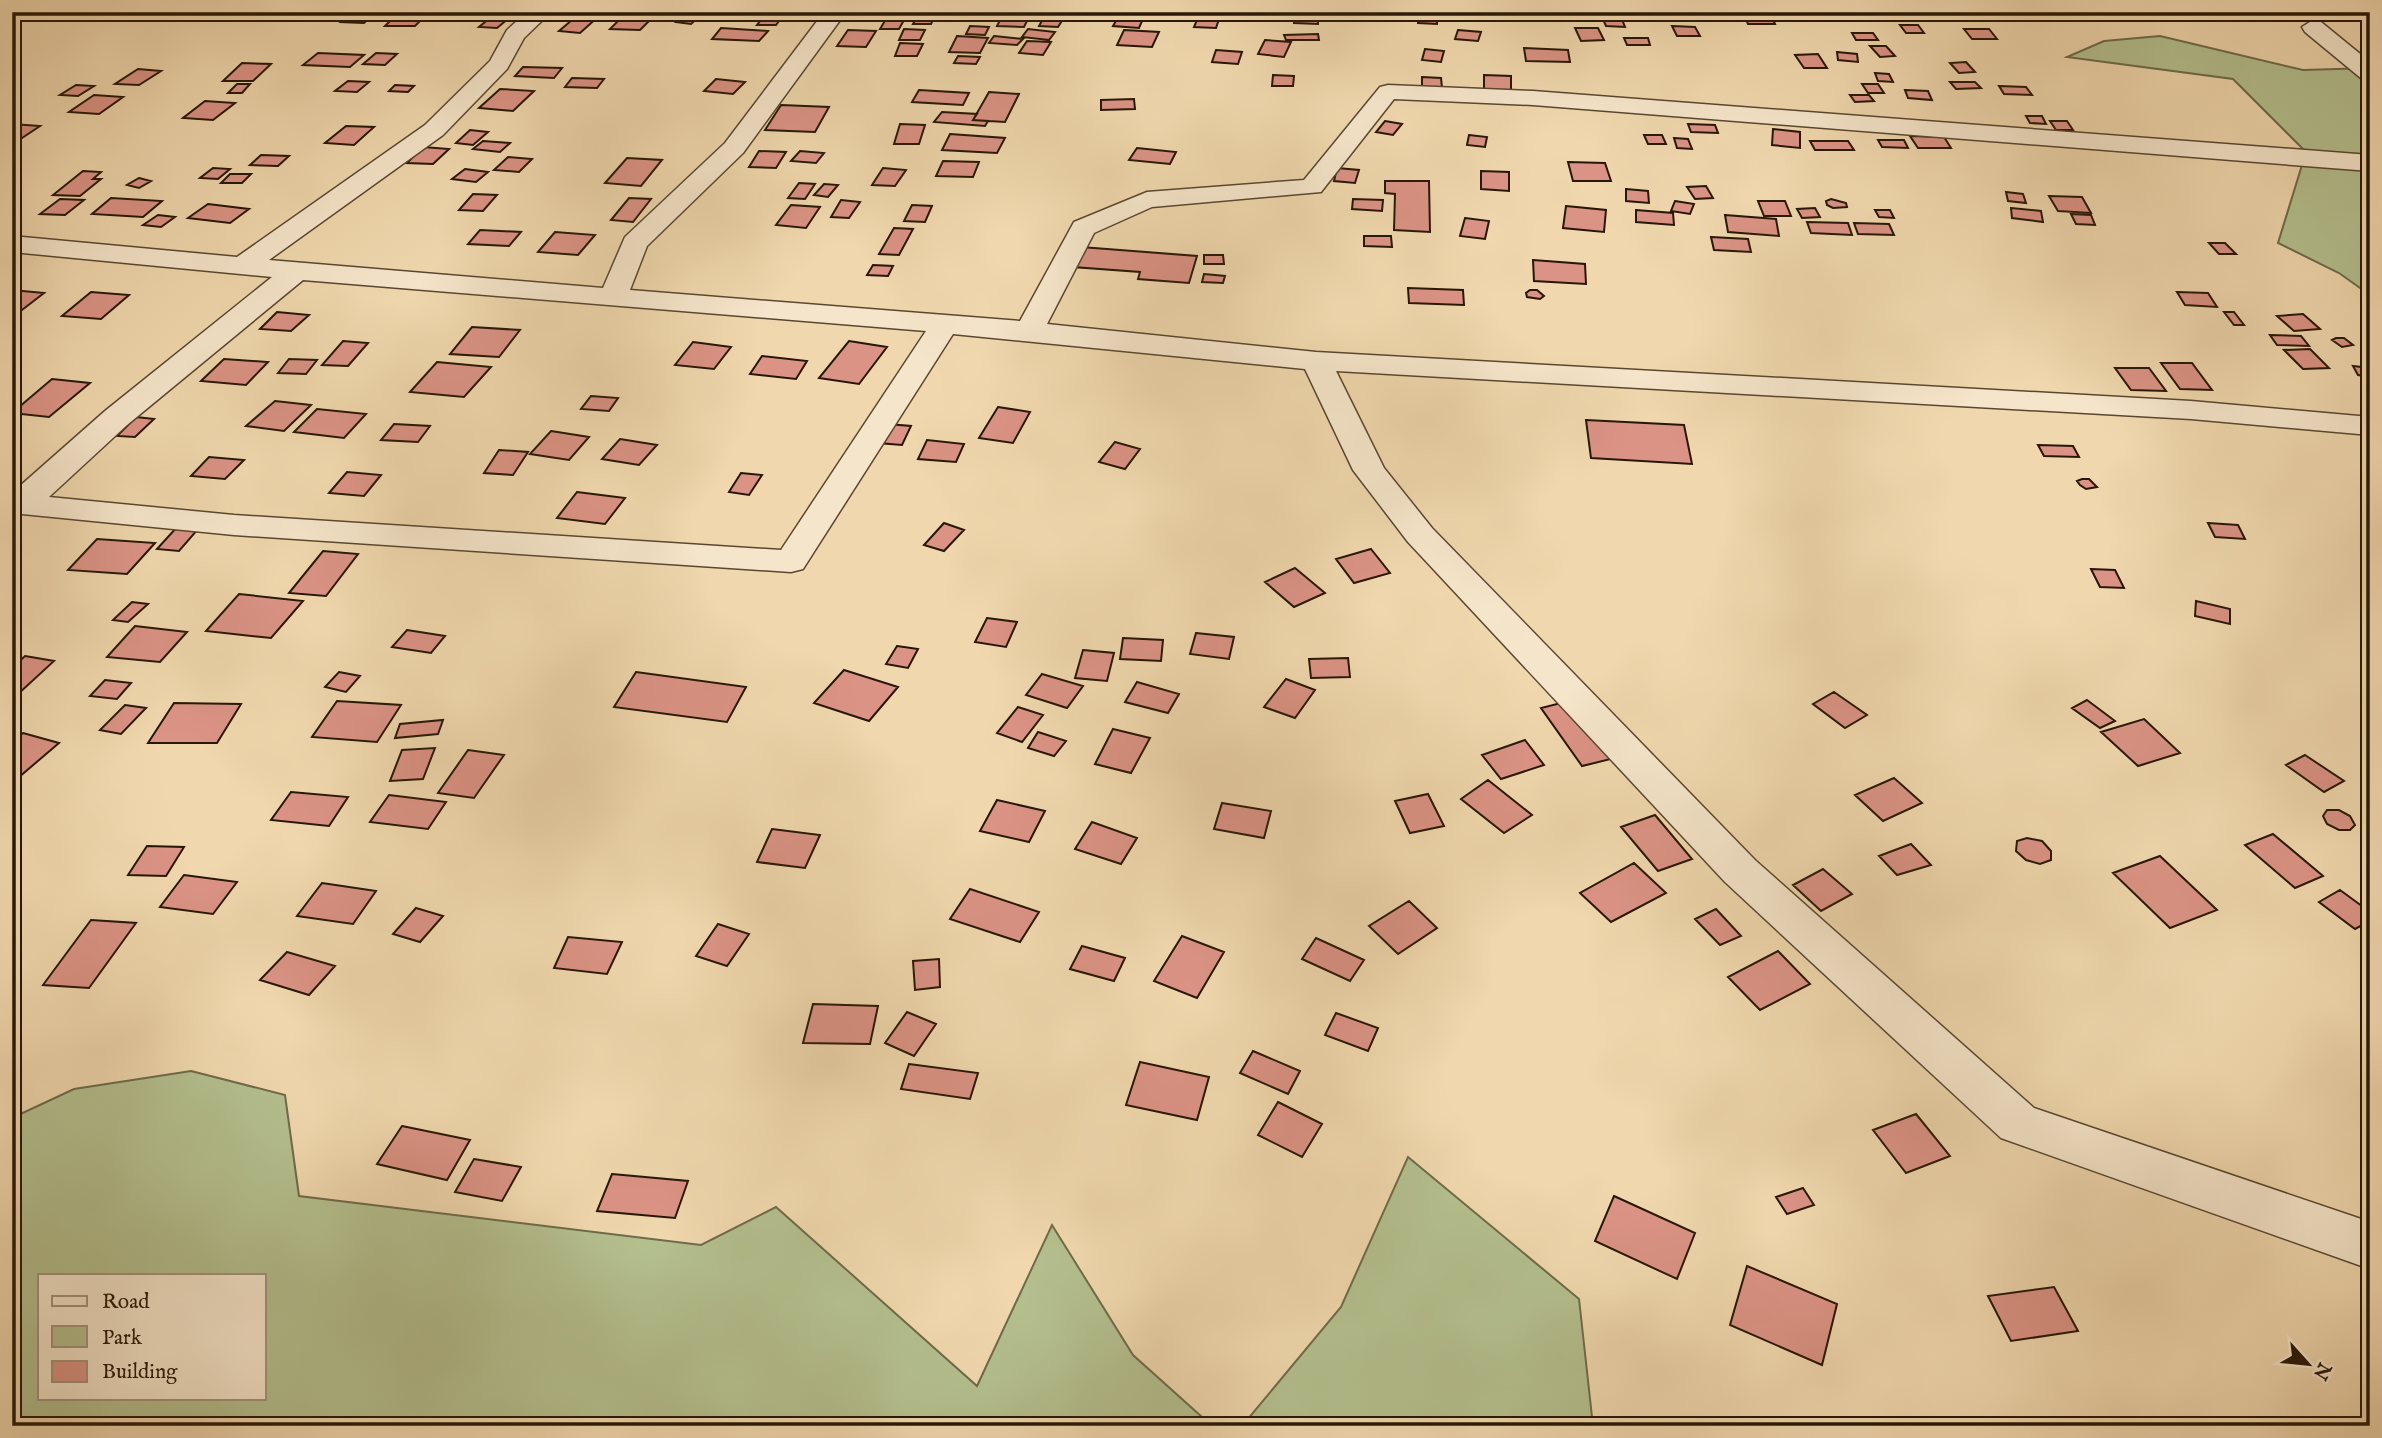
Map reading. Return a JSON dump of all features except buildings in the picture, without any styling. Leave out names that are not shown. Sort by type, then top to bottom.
[{"type":"street","points":[[244,265],[434,130],[499,64],[515,34],[540,12]]},
{"type":"street","points":[[614,295],[635,243],[734,148],[835,12]]},
{"type":"street","points":[[2313,27],[2370,74]]},
{"type":"street","points":[[1029,331],[1083,228],[1147,200],[1312,187],[1388,92],[1532,98],[2370,163]]},
{"type":"street","points":[[12,244],[297,271],[1029,331],[1316,361],[2177,410],[2370,426]]},
{"type":"street","points":[[17,504],[116,418],[297,271]]},
{"type":"street","points":[[17,504],[234,524],[791,561],[945,324]]},
{"type":"street","points":[[1316,361],[1369,470],[1420,535],[1740,871],[2018,1123],[2370,1247]]},
{"type":"green space","points":[[2160,36],[2303,70],[2370,68],[2370,295],[2339,273],[2278,243],[2306,152],[2233,79],[2067,57],[2104,41]]},
{"type":"green space","points":[[191,1071],[285,1095],[299,1196],[701,1245],[776,1207],[977,1386],[1052,1225],[1133,1355],[1212,1426],[12,1426],[12,1118],[74,1089]]},
{"type":"green space","points":[[1408,1157],[1579,1299],[1593,1426],[1242,1426],[1341,1307]]}]
